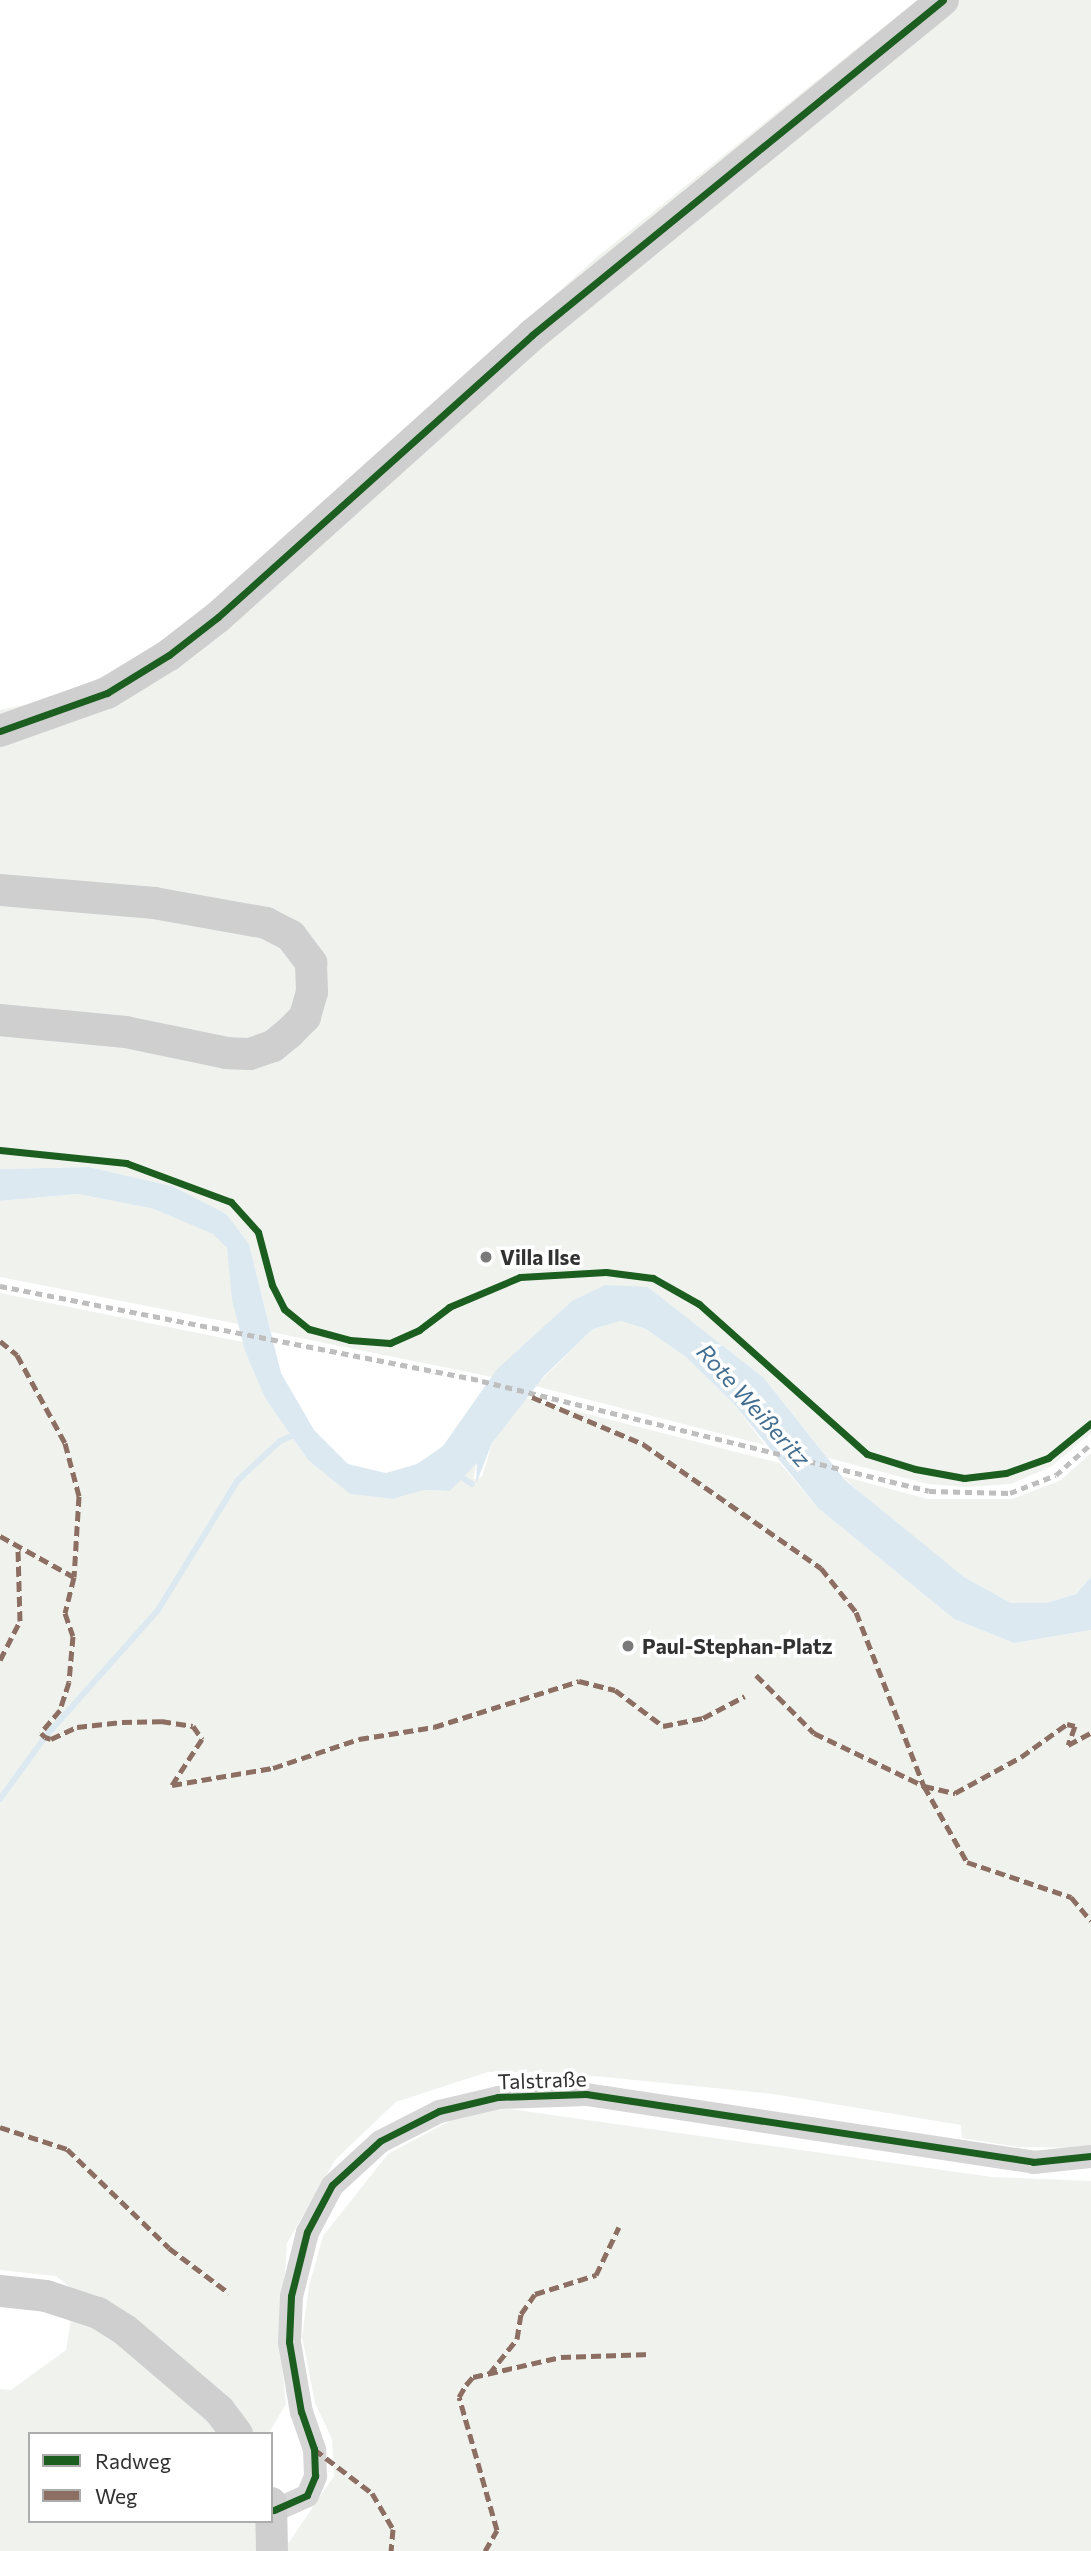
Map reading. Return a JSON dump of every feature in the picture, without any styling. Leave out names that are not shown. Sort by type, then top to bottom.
[{"type":"street","points":[[0,731],[107,693],[218,617],[532,335],[943,0]]},
{"type":"street","points":[[0,890],[154,903],[266,923],[291,936],[311,963],[312,992],[305,1017],[289,1033],[273,1046],[250,1054],[227,1053],[126,1032],[0,1020]]},
{"type":"street","name":"Talstraße","points":[[273,2506],[307,2495],[315,2476],[314,2449],[301,2412],[289,2342],[291,2296],[307,2232],[342,2176],[380,2141],[439,2111],[498,2097],[586,2094],[1034,2162],[1091,2156]]},
{"type":"street","points":[[0,2291],[73,2302],[125,2330],[219,2410],[236,2432]]},
{"type":"street","points":[[272,2551],[273,2523]]},
{"type":"shaded area","points":[[917,0],[1091,0],[1091,1433],[1052,1466],[1011,1484],[966,1487],[928,1484],[828,1458],[764,1378],[648,1287],[572,1301],[492,1377],[271,1332],[249,1244],[172,1186],[89,1167],[0,1169],[0,710],[61,697],[124,665],[194,619],[597,257]]},
{"type":"shaded area","points":[[78,1194],[154,1209],[213,1233],[227,1248],[238,1324],[0,1277],[0,1201]]},
{"type":"shaded area","points":[[0,1293],[243,1342],[265,1398],[308,1460],[351,1494],[393,1499],[424,1490],[449,1491],[477,1463],[473,1479],[482,1477],[492,1443],[525,1398],[780,1463],[818,1508],[954,1619],[1014,1643],[1091,1630],[1091,2148],[1018,2147],[962,2138],[961,2125],[773,2094],[554,2072],[488,2072],[396,2102],[335,2160],[287,2243],[280,2347],[286,2404],[269,2432],[247,2432],[56,2276],[0,2270]]},
{"type":"shaded area","points":[[621,1321],[646,1329],[687,1358],[734,1404],[765,1445],[535,1386],[593,1329]]},
{"type":"shaded area","points":[[1091,1453],[1091,1577],[1076,1594],[1046,1603],[1011,1603],[964,1577],[904,1532],[842,1476],[928,1499],[1012,1499],[1061,1480]]},
{"type":"shaded area","points":[[502,2108],[992,2177],[1091,2181],[1091,2551],[283,2551],[334,2476],[332,2439],[315,2403],[302,2337],[309,2286],[323,2236],[388,2154],[459,2116]]},
{"type":"shaded area","points":[[72,2313],[90,2321],[226,2432],[28,2432],[28,2523],[262,2523],[261,2551],[0,2551],[0,2389],[11,2390],[66,2350]]},
{"type":"water","name":"Rote Weißeritz","points":[[89,1167],[172,1186],[226,1214],[249,1244],[281,1373],[314,1430],[348,1464],[386,1473],[417,1464],[443,1446],[497,1369],[572,1301],[605,1285],[648,1287],[764,1378],[845,1480],[964,1577],[1011,1603],[1046,1603],[1076,1594],[1091,1577],[1091,1630],[1014,1643],[954,1619],[818,1508],[734,1404],[687,1358],[646,1329],[621,1321],[593,1329],[544,1376],[492,1443],[476,1484],[477,1463],[450,1491],[424,1490],[393,1499],[350,1494],[308,1460],[265,1398],[245,1351],[232,1300],[227,1248],[213,1234],[154,1209],[78,1194],[0,1201],[0,1169]]},
{"type":"waterway","points":[[0,1799],[45,1737],[158,1610],[238,1480],[280,1441],[299,1433]]},
{"type":"waterway","points":[[457,1474],[472,1484]]},
{"type":"railway","points":[[0,1286],[482,1381],[929,1491],[1010,1493],[1056,1475],[1091,1444]]},
{"type":"marked path","points":[[0,1341],[17,1355],[65,1443],[79,1496],[74,1577],[65,1613],[73,1636],[69,1682],[60,1710],[41,1733],[45,1737],[51,1739],[77,1727],[122,1722],[161,1721],[193,1726],[202,1739],[172,1785],[273,1768],[359,1739],[434,1727],[579,1681],[615,1690],[663,1726],[703,1718],[745,1696]]},
{"type":"marked path","points":[[532,1397],[643,1444],[821,1568],[856,1612],[924,1786],[967,1862],[1071,1897],[1091,1921]]},
{"type":"marked path","points":[[0,1536],[74,1577]]},
{"type":"marked path","points":[[0,1660],[20,1621],[18,1548]]},
{"type":"marked path","points":[[756,1675],[814,1733],[924,1786],[955,1793],[1021,1757],[1067,1724],[1075,1726],[1068,1745],[1091,1733]]},
{"type":"marked path","points":[[0,2127],[67,2149],[169,2248],[229,2293]]},
{"type":"marked path","points":[[489,2374],[517,2339],[521,2314],[535,2294],[596,2275],[619,2227]]},
{"type":"marked path","points":[[485,2551],[497,2530],[459,2397],[466,2385],[473,2377],[561,2357],[651,2354]]},
{"type":"marked path","points":[[314,2449],[372,2493],[393,2529],[391,2551]]},
{"type":"cycle path","points":[[0,731],[107,693],[169,655],[218,617],[532,335],[943,0]]},
{"type":"cycle path","points":[[0,1150],[126,1163],[231,1202],[258,1232],[272,1285],[284,1309],[309,1329],[350,1340],[390,1343],[419,1330],[449,1307],[520,1277],[606,1272],[653,1278],[699,1304],[867,1454],[915,1469],[964,1478],[1006,1473],[1048,1458],[1091,1423]]},
{"type":"cycle path","points":[[274,2510],[307,2495],[315,2476],[314,2449],[301,2412],[289,2342],[291,2296],[307,2232],[332,2185],[380,2141],[439,2111],[498,2097],[586,2094],[1033,2162],[1091,2156]]},
{"type":"place","name":"Villa Ilse","points":[[486,1257]]},
{"type":"place","name":"Paul-Stephan-Platz","points":[[628,1646]]}]
